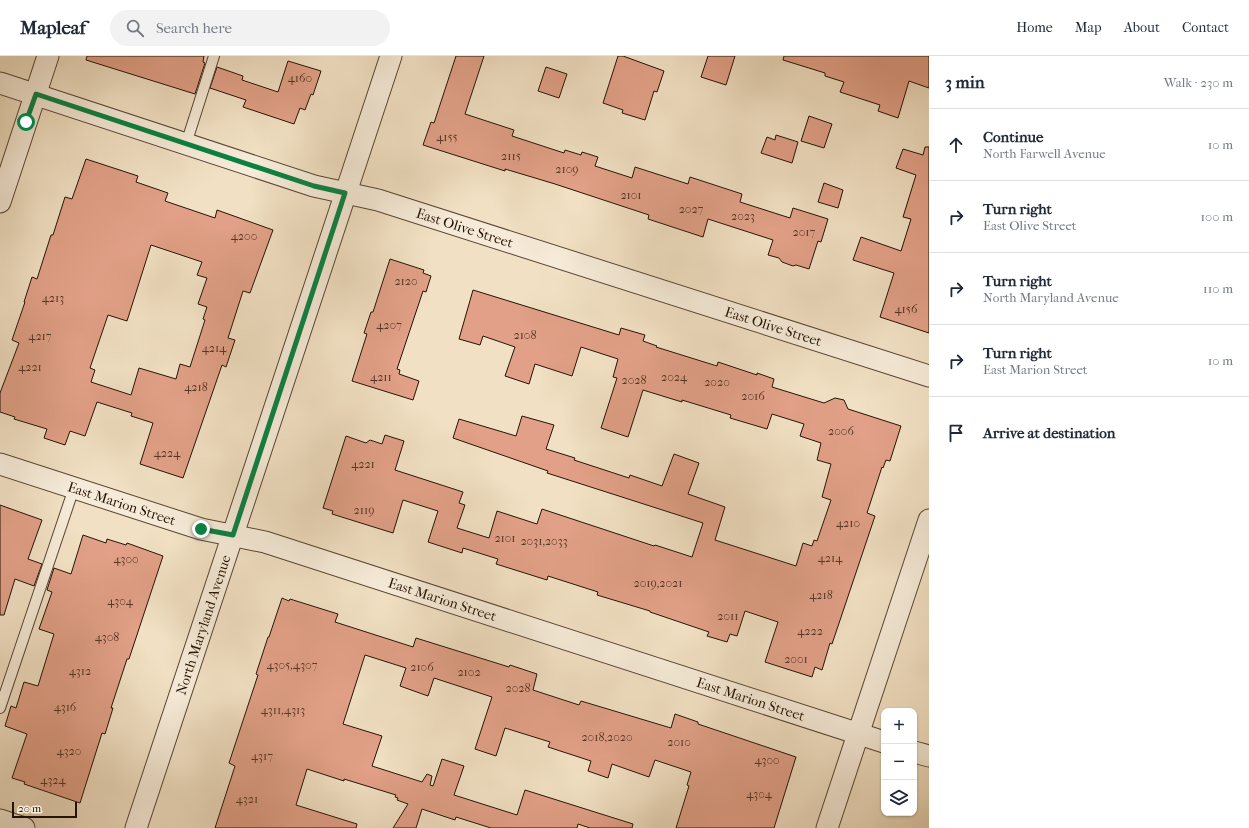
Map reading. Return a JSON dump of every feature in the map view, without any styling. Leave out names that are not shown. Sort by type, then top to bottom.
[{"type":"street","points":[[0,202],[48,56]]},
{"type":"street","name":"North Maryland Avenue","points":[[136,828],[391,56]]},
{"type":"street","name":"East Olive Street","points":[[0,83],[314,186],[378,200],[929,376]]},
{"type":"street","name":"East Marion Street","points":[[0,464],[201,529],[273,544],[881,741]]},
{"type":"street","points":[[827,828],[929,520]]},
{"type":"street","points":[[917,753],[929,756]]},
{"type":"street","points":[[0,820],[24,828]]},
{"type":"lane","points":[[186,144],[214,56]]},
{"type":"lane","points":[[0,708],[74,488]]},
{"type":"building","points":[[87,56],[204,56],[203,62],[205,63],[195,94],[86,60]]},
{"type":"building","points":[[456,56],[484,56],[465,114],[514,130],[512,136],[564,153],[565,150],[581,155],[582,152],[598,157],[595,166],[632,178],[635,167],[688,184],[690,177],[742,194],[740,202],[790,218],[793,208],[828,219],[821,242],[818,241],[809,269],[796,265],[793,266],[782,262],[779,258],[768,255],[773,240],[708,219],[703,237],[648,219],[649,215],[555,184],[505,169],[505,171],[423,145],[431,122],[434,123]]},
{"type":"building","points":[[618,56],[623,56],[664,71],[657,92],[654,91],[645,120],[622,113],[623,110],[603,103]]},
{"type":"building","points":[[708,56],[735,56],[726,85],[701,77]]},
{"type":"building","points":[[784,56],[929,56],[929,88],[909,81],[898,118],[878,111],[880,105],[840,92],[844,82],[825,76],[825,73],[783,60]]},
{"type":"building","points":[[288,61],[321,71],[313,95],[311,94],[305,110],[300,108],[294,124],[243,107],[246,100],[210,88],[217,67],[243,76],[242,80],[278,92]]},
{"type":"building","points":[[546,67],[567,74],[559,98],[538,91]]},
{"type":"building","points":[[809,116],[832,124],[824,148],[801,141]]},
{"type":"building","points":[[776,135],[798,142],[792,163],[761,153],[767,137],[775,140]]},
{"type":"building","points":[[925,147],[929,147],[929,333],[880,317],[894,273],[853,260],[861,237],[901,251],[911,219],[903,217],[916,175],[896,168],[903,149],[923,155]]},
{"type":"building","points":[[86,159],[138,176],[136,182],[168,193],[165,201],[215,218],[217,210],[273,230],[250,293],[243,291],[228,338],[235,340],[226,367],[222,365],[183,478],[140,464],[153,423],[131,416],[132,413],[97,402],[85,436],[70,431],[65,445],[44,438],[47,429],[14,419],[15,417],[0,412],[0,393],[19,343],[12,340],[32,277],[37,279],[65,197],[72,199]],"holes":[[[151,245],[202,262],[197,275],[207,278],[198,304],[207,307],[203,319],[205,320],[190,367],[180,364],[176,379],[139,368],[131,395],[91,382],[95,370],[90,368],[108,315],[127,321]]]},
{"type":"building","points":[[824,183],[843,190],[838,208],[818,202]]},
{"type":"building","points":[[390,259],[424,270],[423,273],[431,276],[426,292],[423,291],[397,369],[400,370],[399,374],[419,381],[413,400],[352,381],[367,334],[364,333],[371,312],[373,312]]},
{"type":"building","points":[[473,290],[619,335],[621,328],[645,335],[643,341],[657,346],[656,347],[717,366],[718,362],[757,375],[757,373],[774,379],[772,387],[824,403],[835,398],[844,400],[848,409],[901,426],[890,461],[886,460],[883,468],[882,467],[867,513],[875,516],[832,644],[830,643],[822,670],[815,667],[812,677],[765,662],[778,622],[745,611],[737,636],[730,634],[727,642],[707,636],[709,632],[650,611],[597,595],[598,592],[548,576],[547,580],[496,564],[498,559],[463,548],[462,553],[428,542],[438,511],[403,500],[393,533],[332,514],[333,511],[323,508],[346,436],[366,443],[370,440],[382,444],[385,435],[404,441],[395,470],[463,492],[459,503],[465,505],[457,528],[489,538],[497,511],[537,524],[542,509],[692,557],[703,523],[547,473],[548,471],[453,438],[459,419],[516,436],[522,416],[554,425],[546,449],[629,478],[630,475],[662,486],[674,454],[699,463],[688,494],[725,507],[715,540],[796,566],[803,543],[812,546],[814,540],[817,541],[831,500],[822,497],[831,464],[817,460],[821,443],[800,436],[804,424],[772,414],[767,429],[730,418],[731,415],[643,390],[628,437],[601,428],[617,378],[613,377],[618,359],[581,347],[572,376],[535,364],[529,384],[505,376],[515,347],[483,336],[480,345],[459,339]]},
{"type":"building","points":[[0,505],[42,520],[28,559],[42,564],[34,586],[15,579],[4,615],[0,615]]},
{"type":"building","points":[[83,535],[106,543],[107,539],[126,545],[127,543],[163,556],[111,708],[113,708],[105,734],[102,733],[80,803],[24,784],[25,782],[12,778],[27,734],[5,726],[11,706],[16,708],[24,682],[38,686],[54,634],[39,629],[52,592],[47,590],[54,568],[71,574]]},
{"type":"building","points":[[282,598],[289,601],[290,599],[338,614],[335,622],[413,647],[416,638],[509,667],[510,665],[537,674],[533,690],[579,705],[581,701],[671,728],[675,714],[698,722],[698,724],[796,757],[774,828],[676,828],[689,786],[687,785],[691,772],[655,760],[649,777],[612,764],[608,778],[588,771],[591,761],[548,747],[550,742],[505,728],[496,756],[475,749],[492,697],[434,678],[428,696],[400,686],[406,668],[365,655],[343,724],[382,736],[372,766],[422,782],[427,774],[432,776],[430,785],[433,786],[442,759],[464,766],[454,795],[517,815],[525,790],[633,824],[632,828],[590,828],[578,824],[577,828],[491,828],[456,817],[455,820],[422,809],[416,828],[393,828],[408,804],[397,800],[398,798],[395,797],[396,795],[307,769],[296,805],[357,824],[356,828],[215,828],[235,766],[229,763],[258,675],[256,674]]},
{"type":"route","points":[[26,122],[36,94],[314,186],[345,193],[233,535],[201,529]]}]
